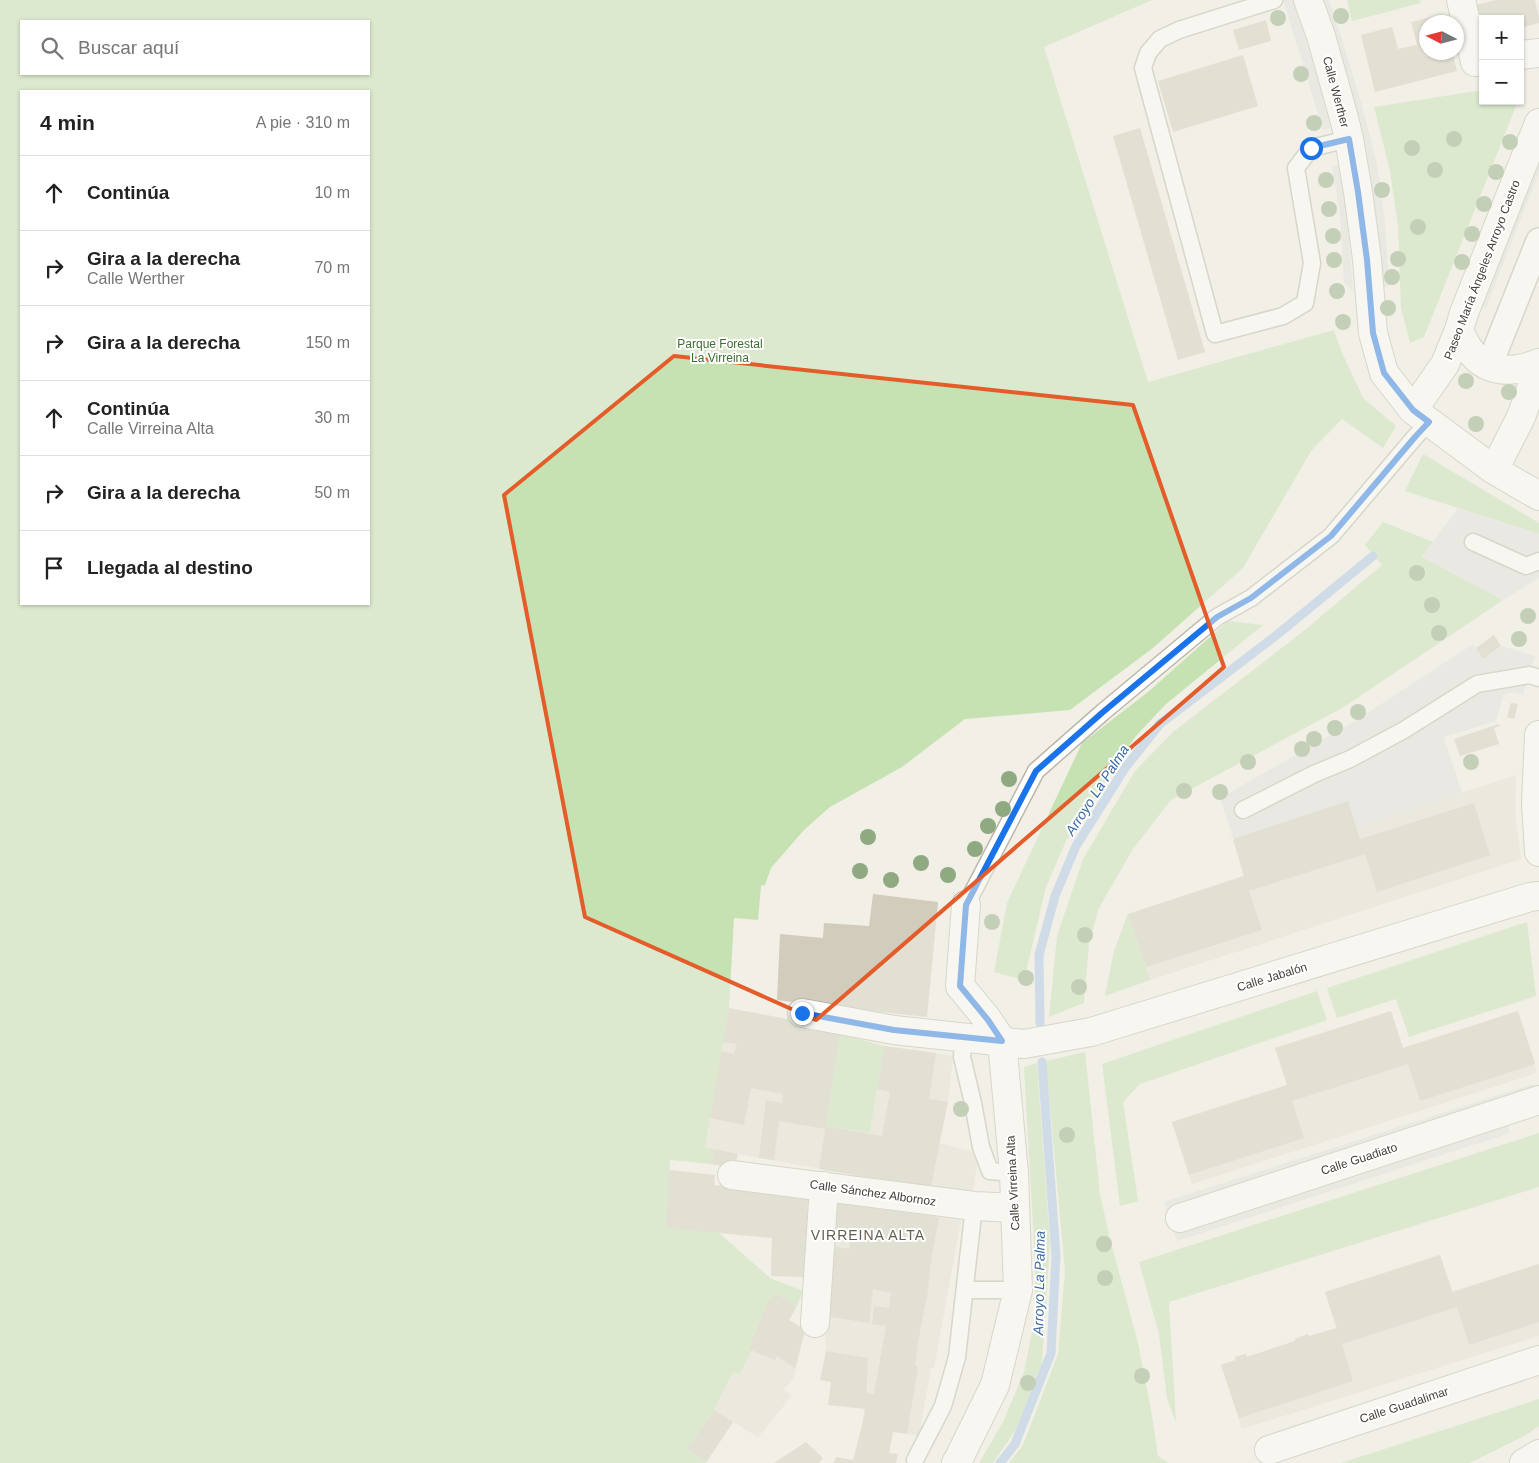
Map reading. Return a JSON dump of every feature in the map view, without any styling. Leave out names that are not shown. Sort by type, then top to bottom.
[{"type":"street","name":"Calle Werther","points":[[1308,0],[1321,36],[1349,139],[1367,260],[1373,333],[1384,373],[1421,416],[1494,470],[1539,496]]},
{"type":"street","points":[[1461,0],[1475,62],[1479,62]]},
{"type":"street","points":[[1524,55],[1539,53]]},
{"type":"street","name":"Paseo María Ángeles Arroyo Castro","points":[[1421,416],[1459,330],[1539,123]]},
{"type":"street","points":[[1489,366],[1539,241]]},
{"type":"street","points":[[1459,330],[1471,354],[1479,362],[1495,369],[1509,371],[1539,365]]},
{"type":"street","points":[[1494,470],[1521,417],[1539,365]]},
{"type":"street","points":[[1538,755],[1536,803],[1539,852]]},
{"type":"street","name":"Calle Jabalón","points":[[802,1013],[894,1030],[964,1036],[1024,1044],[1091,1032],[1530,897],[1539,896]]},
{"type":"street","name":"Calle Virreina Alta","points":[[956,1463],[995,1385],[1018,1290],[1014,1173],[1002,1041],[988,1020],[960,986],[966,905]]},
{"type":"street","name":"Calle Guadiato","points":[[1180,1218],[1539,1100]]},
{"type":"street","name":"Calle Sánchez Albornoz","points":[[732,1175],[974,1206],[1015,1208]]},
{"type":"street","points":[[815,1323],[824,1186]]},
{"type":"street","name":"Calle Guadalimar","points":[[1269,1450],[1539,1360]]},
{"type":"street","points":[[1524,1463],[1539,1454]]},
{"type":"lane","points":[[1274,0],[1179,30],[1160,39],[1148,53],[1143,68],[1215,334],[1283,316],[1305,302],[1312,263],[1296,168],[1311,148],[1349,139]]},
{"type":"lane","points":[[966,905],[1036,771],[1103,712],[1217,617],[1251,598],[1331,536],[1415,437],[1421,416]]},
{"type":"lane","points":[[1473,542],[1526,566],[1539,561]]},
{"type":"lane","points":[[1243,810],[1314,774],[1350,759],[1404,730],[1477,684],[1529,675],[1539,678]]},
{"type":"lane","points":[[964,1036],[962,1057],[981,1147],[990,1171],[1014,1173]]},
{"type":"lane","points":[[915,1460],[943,1406],[957,1357],[974,1206]]},
{"type":"lane","points":[[966,1290],[1018,1290]]},
{"type":"highlighted area","points":[[674,356],[1133,405],[1224,667],[816,1020],[585,917],[504,495]]},
{"type":"shaded area","points":[[1283,0],[1294,0],[1327,107],[1330,128],[1323,130]]},
{"type":"shaded area","points":[[1322,0],[1329,0],[1338,26],[1377,164],[1385,223],[1389,285],[1380,290],[1376,227],[1368,167],[1356,114]]},
{"type":"shaded area","points":[[1539,147],[1539,172],[1486,308],[1477,304]]},
{"type":"shaded area","points":[[1340,165],[1347,213],[1353,291],[1344,283],[1340,215],[1332,167]]},
{"type":"shaded area","points":[[1458,508],[1539,534],[1539,578],[1503,600],[1422,557]]},
{"type":"shaded area","points":[[1473,644],[1483,659],[1501,646],[1535,656],[1523,695],[1511,692],[1503,696],[1496,721],[1444,737],[1462,793],[1356,828],[1348,802],[1233,839],[1220,798],[1360,718]]},
{"type":"shaded area","points":[[1516,775],[1515,814],[1521,859],[1150,980],[1128,914],[1244,876],[1233,839],[1348,801],[1357,827]]},
{"type":"shaded area","points":[[729,1008],[797,1021],[797,1028],[840,1034],[826,1126],[870,1133],[884,1046],[953,1056],[948,1102],[939,1143],[973,1152],[977,1165],[973,1192],[854,1175],[738,1154],[711,1164],[705,1149]]},
{"type":"shaded area","points":[[1518,1011],[1537,1073],[1192,1184],[1172,1122]]},
{"type":"shaded area","points":[[1533,1084],[1536,1092],[1167,1211],[1164,1202]]},
{"type":"shaded area","points":[[1507,1122],[1510,1133],[1177,1241],[1174,1230]]},
{"type":"shaded area","points":[[835,1203],[961,1220],[934,1368],[931,1368],[919,1436],[862,1426],[868,1389],[868,1358],[826,1351],[825,1316]]},
{"type":"shaded area","points":[[1440,1255],[1453,1292],[1539,1264],[1539,1336],[1242,1429],[1221,1365],[1235,1360],[1235,1357],[1246,1354],[1247,1357],[1295,1341],[1295,1339],[1308,1334],[1309,1336],[1336,1328],[1325,1292]]},
{"type":"shaded area","points":[[775,1293],[789,1320],[805,1330],[794,1377],[784,1390],[791,1394],[786,1403],[758,1437],[733,1422],[707,1461],[686,1450],[714,1410],[733,1372],[738,1375],[755,1330],[768,1302]]},
{"type":"green space","name":"Parque Forestal La Virreina","points":[[0,0],[1152,0],[1044,47],[1148,382],[1334,330],[1342,353],[1363,398],[1396,426],[1383,448],[1342,419],[1311,451],[1243,568],[1153,648],[1070,710],[965,719],[902,767],[830,807],[804,830],[771,868],[765,885],[761,886],[758,920],[734,918],[729,1008],[705,1148],[714,1149],[711,1164],[670,1160],[666,1228],[718,1232],[770,1278],[803,1291],[797,1306],[775,1293],[768,1302],[748,1348],[752,1350],[739,1375],[733,1372],[714,1410],[686,1450],[707,1461],[705,1463],[0,1463]]},
{"type":"green space","points":[[1347,0],[1420,0],[1421,3],[1352,21]]},
{"type":"green space","points":[[1479,91],[1479,105],[1516,105],[1424,337],[1410,343],[1401,308],[1398,226],[1390,171],[1374,107]]},
{"type":"green space","points":[[1423,454],[1539,523],[1539,534],[1405,491]]},
{"type":"green space","points":[[1383,522],[1433,542],[1422,557],[1503,600],[1344,707],[1171,800],[1133,849],[1099,908],[1089,943],[1084,1003],[1049,1017],[1057,936],[1083,859],[1135,771],[1173,732],[1305,630],[1382,565],[1365,545]]},
{"type":"green space","points":[[1228,621],[1263,625],[1166,704],[1135,737],[1066,841],[1046,887],[1024,980],[994,972],[1007,903],[1082,743],[1148,692]]},
{"type":"green space","points":[[1128,914],[1150,980],[1105,996],[1114,951]]},
{"type":"green space","points":[[1527,922],[1536,996],[1409,1037],[1396,999],[1337,1018],[1327,988]]},
{"type":"green space","points":[[1317,991],[1327,1020],[1140,1084],[1123,1102],[1138,1201],[1120,1206],[1102,1064]]},
{"type":"green space","points":[[840,1034],[884,1046],[870,1133],[826,1126]]},
{"type":"green space","points":[[1085,1052],[1100,1194],[1138,1343],[1158,1456],[1169,1463],[1009,1463],[1023,1445],[1058,1354],[1065,1272],[1046,1061]]},
{"type":"green space","points":[[1037,1063],[1050,1242],[1042,1364],[1017,1428],[993,1463],[979,1463],[1003,1422],[1024,1372],[1036,1312],[1024,1067]]},
{"type":"green space","points":[[1539,1133],[1539,1187],[1169,1302],[1176,1422],[1167,1399],[1159,1334],[1139,1262]]},
{"type":"green space","points":[[1539,1399],[1539,1426],[1526,1435],[1470,1463],[1341,1463]]},
{"type":"building","points":[[1497,0],[1535,0],[1539,23],[1524,27],[1524,15],[1479,15],[1479,21],[1475,5]]},
{"type":"building","points":[[1266,20],[1271,41],[1239,50],[1233,30]]},
{"type":"building","points":[[1419,20],[1419,60],[1454,60],[1457,71],[1375,92],[1361,35],[1392,27],[1398,49],[1417,45],[1411,22]]},
{"type":"building","points":[[1243,55],[1258,106],[1173,132],[1158,81]]},
{"type":"building","points":[[1140,128],[1205,352],[1178,360],[1113,136]]},
{"type":"building","points":[[1494,635],[1501,646],[1483,659],[1476,648]]},
{"type":"building","points":[[1511,703],[1518,704],[1514,719],[1507,717]]},
{"type":"building","points":[[1499,724],[1500,726],[1494,728],[1499,744],[1460,756],[1454,739]]},
{"type":"building","points":[[1348,801],[1360,839],[1474,803],[1490,855],[1377,892],[1365,854],[1249,891],[1262,930],[1146,967],[1128,914],[1244,876],[1233,839]]},
{"type":"building","points":[[873,894],[938,902],[927,1017],[777,1000],[780,934],[823,938],[824,923],[869,926]]},
{"type":"building","points":[[729,1008],[797,1021],[797,1028],[840,1034],[826,1126],[882,1136],[890,1092],[877,1089],[884,1046],[936,1053],[929,1099],[948,1102],[931,1186],[819,1169],[825,1129],[779,1121],[774,1160],[759,1158],[766,1100],[782,1103],[783,1094],[751,1088],[744,1125],[710,1118],[721,1051],[734,1054],[737,1044],[723,1042]]},
{"type":"building","points":[[1391,1011],[1403,1048],[1518,1011],[1535,1064],[1420,1101],[1408,1064],[1292,1101],[1304,1138],[1189,1175],[1172,1122],[1287,1085],[1275,1048]]},
{"type":"building","points":[[714,1149],[738,1154],[734,1168],[711,1164]]},
{"type":"building","points":[[669,1170],[715,1175],[714,1185],[808,1196],[805,1277],[771,1276],[772,1238],[666,1228]]},
{"type":"building","points":[[835,1203],[939,1217],[920,1331],[915,1366],[918,1367],[907,1434],[893,1432],[889,1453],[898,1454],[896,1463],[834,1463],[836,1457],[853,1460],[865,1409],[828,1405],[831,1382],[820,1380],[826,1351],[868,1358],[867,1393],[874,1394],[886,1326],[872,1324],[874,1306],[889,1308],[891,1293],[873,1289],[869,1323],[825,1316],[831,1246],[849,1249],[850,1240],[831,1237]]},
{"type":"building","points":[[1440,1255],[1452,1292],[1539,1264],[1539,1322],[1469,1345],[1457,1307],[1342,1344],[1353,1381],[1239,1418],[1221,1365],[1236,1360],[1235,1357],[1246,1354],[1247,1357],[1295,1341],[1295,1339],[1308,1334],[1309,1336],[1337,1328],[1325,1292]]},
{"type":"building","points":[[775,1293],[797,1306],[789,1320],[805,1330],[795,1368],[777,1356],[775,1360],[748,1349],[768,1302]]},
{"type":"building","points":[[714,1410],[733,1422],[707,1461],[686,1450]]},
{"type":"building","points":[[806,1442],[823,1458],[819,1463],[774,1463]]},
{"type":"waterway","name":"Arroyo La Palma","points":[[1040,1023],[1039,955],[1055,896],[1076,846],[1125,768],[1160,724],[1278,634],[1373,556]]},
{"type":"waterway","name":"Arroyo La Palma","points":[[1000,1463],[1015,1444],[1051,1353],[1056,1256],[1042,1062]]},
{"type":"district","name":"VIRREINA ALTA","points":[[868,1235]]},
{"type":"route","points":[[802,1013],[894,1030],[1002,1041],[988,1020],[960,986],[966,905],[1036,771],[1103,712],[1217,617],[1251,598],[1331,536],[1429,422],[1413,410],[1384,373],[1373,333],[1367,260],[1349,139],[1311,148]]}]
